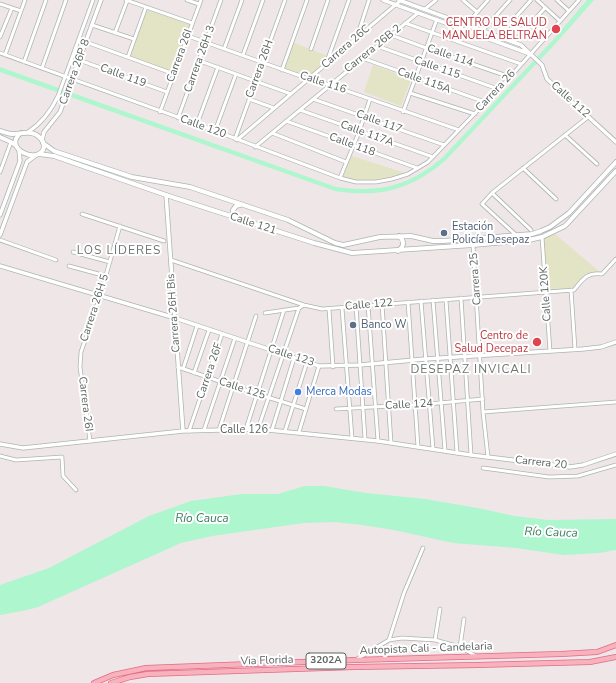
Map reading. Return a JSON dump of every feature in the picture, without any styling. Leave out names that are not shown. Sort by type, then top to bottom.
[{"type":"main road","points":[[0,131],[14,134],[28,132],[35,134],[43,141],[43,150],[37,155],[28,155],[18,149],[11,142],[0,138]]},
{"type":"main road","points":[[18,149],[16,140],[21,133]]},
{"type":"main road","name":"Calle 121","points":[[43,141],[54,151],[132,177],[190,187],[295,222],[319,235],[343,245],[380,237],[399,236],[411,236],[432,241],[473,240]]},
{"type":"main road","name":"Calle 121","points":[[37,155],[54,156],[166,196],[314,243],[352,253],[474,245]]},
{"type":"main road","name":"Carrera 25","points":[[473,240],[541,232],[560,221],[578,204],[616,162]]},
{"type":"main road","name":"Carrera 25","points":[[474,245],[529,240],[542,237],[565,226],[616,171]]},
{"type":"main road","points":[[236,218],[233,214],[233,210],[236,206],[241,205]]},
{"type":"main road","points":[[398,251],[402,247],[403,243],[399,236]]},
{"type":"main road","name":"Autopista Cali - Candelaria","points":[[94,683],[112,675],[146,668],[562,654],[597,652],[616,645]]},
{"type":"main road","name":"Via Florida","points":[[111,683],[130,677],[148,674],[354,667],[590,662],[616,657]]},
{"type":"street","points":[[5,55],[25,0]]},
{"type":"street","points":[[24,62],[46,0]]},
{"type":"street","points":[[42,68],[66,0]]},
{"type":"street","name":"Carrera 26P 8","points":[[28,132],[35,128],[53,109],[93,0]]},
{"type":"street","name":"Carrera 26P 8","points":[[43,141],[44,132],[60,112],[101,0]]},
{"type":"street","points":[[115,33],[127,0],[192,24]]},
{"type":"street","points":[[187,0],[199,4]]},
{"type":"street","name":"Carrera 26I","points":[[160,112],[200,0]]},
{"type":"street","name":"Carrera 26H 3","points":[[178,118],[222,0]]},
{"type":"street","points":[[224,49],[242,0]]},
{"type":"street","points":[[243,55],[263,0]]},
{"type":"street","name":"Carrera 26H","points":[[236,139],[285,0]]},
{"type":"street","points":[[282,70],[307,0]]},
{"type":"street","points":[[311,49],[328,0]]},
{"type":"street","points":[[326,64],[349,0]]},
{"type":"street","points":[[356,38],[370,0]]},
{"type":"street","name":"Calle 112","points":[[383,0],[532,55]]},
{"type":"street","name":"Carrera 26C","points":[[236,139],[309,79],[400,0]]},
{"type":"street","name":"Calle 112","points":[[400,0],[514,42],[526,48],[542,65],[547,79],[616,142]]},
{"type":"street","points":[[425,9],[436,0]]},
{"type":"street","points":[[463,0],[477,12]]},
{"type":"street","points":[[466,24],[488,0]]},
{"type":"street","points":[[482,31],[510,0]]},
{"type":"street","points":[[498,37],[531,0]]},
{"type":"street","points":[[537,0],[560,22]]},
{"type":"street","points":[[557,0],[569,11]]},
{"type":"street","name":"Carrera 26","points":[[408,174],[428,162],[433,157],[521,64],[532,55],[579,0]]},
{"type":"street","points":[[0,4],[21,11]]},
{"type":"street","points":[[128,57],[146,7]]},
{"type":"street","points":[[0,37],[12,8]]},
{"type":"street","points":[[514,42],[545,8]]},
{"type":"street","name":"Carrera 26B 2","points":[[255,147],[418,13]]},
{"type":"street","points":[[403,112],[437,19]]},
{"type":"street","points":[[405,23],[432,34],[521,64]]},
{"type":"street","points":[[92,25],[134,40]]},
{"type":"street","name":"Calle 114","points":[[391,35],[510,77]]},
{"type":"street","name":"Calle 116","points":[[188,36],[282,70],[370,99],[403,112],[459,130]]},
{"type":"street","points":[[86,42],[174,74]]},
{"type":"street","name":"Calle 115","points":[[377,46],[498,89]]},
{"type":"street","name":"Calle 120","points":[[0,53],[340,178],[356,182],[376,182],[408,174]]},
{"type":"street","name":"Calle 115A","points":[[362,58],[485,102]]},
{"type":"street","name":"Calle 119","points":[[79,60],[167,92]]},
{"type":"street","points":[[200,60],[291,94]]},
{"type":"street","points":[[196,124],[218,67]]},
{"type":"street","points":[[215,131],[236,74]]},
{"type":"street","points":[[410,93],[475,114]]},
{"type":"street","points":[[249,99],[274,108]]},
{"type":"street","name":"Calle 117","points":[[313,99],[444,145]]},
{"type":"street","points":[[340,178],[354,146],[370,99]]},
{"type":"street","name":"Calle 117A","points":[[300,110],[433,157]]},
{"type":"street","points":[[516,236],[482,204],[492,193],[588,117]]},
{"type":"street","name":"Calle 118","points":[[286,121],[417,168]]},
{"type":"street","points":[[272,133],[346,162]]},
{"type":"street","points":[[565,135],[597,164]]},
{"type":"street","points":[[0,172],[11,142]]},
{"type":"street","points":[[0,215],[20,161],[18,149]]},
{"type":"street","points":[[0,235],[28,162],[37,155]]},
{"type":"street","points":[[523,168],[556,199]]},
{"type":"street","points":[[492,193],[531,230]]},
{"type":"street","name":"Carrera 26H Bis","points":[[166,196],[183,431]]},
{"type":"street","points":[[0,199],[5,201]]},
{"type":"street","points":[[82,214],[164,241]]},
{"type":"street","name":"Carrera 26H 5","points":[[80,366],[81,352],[100,296],[120,226]]},
{"type":"street","name":"Calle 120K","points":[[542,237],[550,351]]},
{"type":"street","points":[[0,240],[56,260]]},
{"type":"street","name":"Carrera 25","points":[[474,245],[480,356],[488,457]]},
{"type":"street","points":[[73,252],[110,262]]},
{"type":"street","points":[[575,349],[573,290],[590,274],[602,274],[616,259]]},
{"type":"street","name":"Calle 122","points":[[171,260],[304,305],[322,309],[573,290]]},
{"type":"street","name":"Calle 123","points":[[0,266],[175,318],[319,366],[347,366],[437,358],[601,347],[616,342]]},
{"type":"street","points":[[69,266],[106,276]]},
{"type":"street","points":[[461,298],[471,456]]},
{"type":"street","points":[[433,300],[445,451]]},
{"type":"street","points":[[446,300],[457,453]]},
{"type":"street","points":[[421,301],[428,404],[433,450]]},
{"type":"street","points":[[408,302],[418,447]]},
{"type":"street","points":[[382,304],[392,443]]},
{"type":"street","points":[[265,312],[299,308],[304,305]]},
{"type":"street","points":[[368,305],[378,441]]},
{"type":"street","points":[[356,306],[365,439]]},
{"type":"street","points":[[258,429],[299,308]]},
{"type":"street","points":[[329,308],[333,366]]},
{"type":"street","points":[[342,308],[352,438]]},
{"type":"street","points":[[246,429],[284,310]]},
{"type":"street","points":[[219,430],[256,316]]},
{"type":"street","points":[[183,369],[197,326]]},
{"type":"street","points":[[194,373],[209,330]]},
{"type":"street","name":"Carrera 26F","points":[[189,431],[222,334]]},
{"type":"street","points":[[204,430],[235,338]]},
{"type":"street","points":[[272,430],[294,358]]},
{"type":"street","points":[[285,431],[307,362]]},
{"type":"street","name":"Carrera 26I","points":[[80,366],[90,441]]},
{"type":"street","points":[[299,432],[319,366]]},
{"type":"street","name":"Calle 125","points":[[178,367],[306,410]]},
{"type":"street","name":"Calle 124","points":[[336,409],[428,404],[483,399]]},
{"type":"street","points":[[484,412],[616,402]]},
{"type":"street","name":"Calle 126","points":[[0,444],[23,448],[183,431],[258,429],[365,439],[471,456],[488,457]]},
{"type":"street","name":"Carrera 20","points":[[488,457],[570,467],[583,465],[616,454]]},
{"type":"street","points":[[0,456],[16,460],[62,457],[63,476],[76,490]]},
{"type":"street","points":[[483,468],[549,477],[578,476],[616,465]]},
{"type":"street","points":[[389,640],[404,593],[423,548]]},
{"type":"street","points":[[435,640],[440,609]]},
{"type":"street","points":[[460,647],[464,618]]},
{"type":"street","points":[[355,660],[389,640],[418,638],[435,640],[460,647],[477,657]]},
{"type":"shaded area","points":[[146,7],[192,23],[174,74],[128,57]]},
{"type":"shaded area","points":[[292,42],[328,56],[326,64],[309,79],[282,70]]},
{"type":"shaded area","points":[[373,65],[411,79],[401,106],[364,92]]},
{"type":"shaded area","points":[[349,155],[408,174],[376,182],[356,182],[340,178]]},
{"type":"shaded area","points":[[555,234],[602,274],[590,274],[574,290],[546,292],[542,239]]},
{"type":"water","points":[[587,0],[594,0],[556,43],[446,160],[433,170],[407,185],[381,192],[351,193],[335,191],[0,72],[0,67],[336,187],[352,189],[380,188],[406,181],[431,167],[443,157],[553,40]]},
{"type":"water","name":"Río Cauca","points":[[305,486],[324,486],[366,493],[425,499],[514,516],[548,520],[616,519],[616,550],[599,553],[564,555],[516,548],[453,543],[394,530],[362,525],[334,522],[304,523],[212,536],[181,543],[38,607],[0,615],[0,585],[49,568],[149,516],[191,501],[242,494],[278,494]]},
{"type":"place","name":"CENTRO DE SALUD MANUELA BELTRÁN","points":[[556,29]]},
{"type":"place","name":"Estación Policía Desepaz","points":[[444,233]]},
{"type":"place","name":"Banco W","points":[[353,325]]},
{"type":"place","name":"Centro de Salud Decepaz","points":[[537,342]]},
{"type":"place","name":"Merca Modas","points":[[298,392]]},
{"type":"district","name":"LOS LÍDERES","points":[[119,251]]},
{"type":"district","name":"DESEPAZ INVICALI","points":[[471,370]]}]
